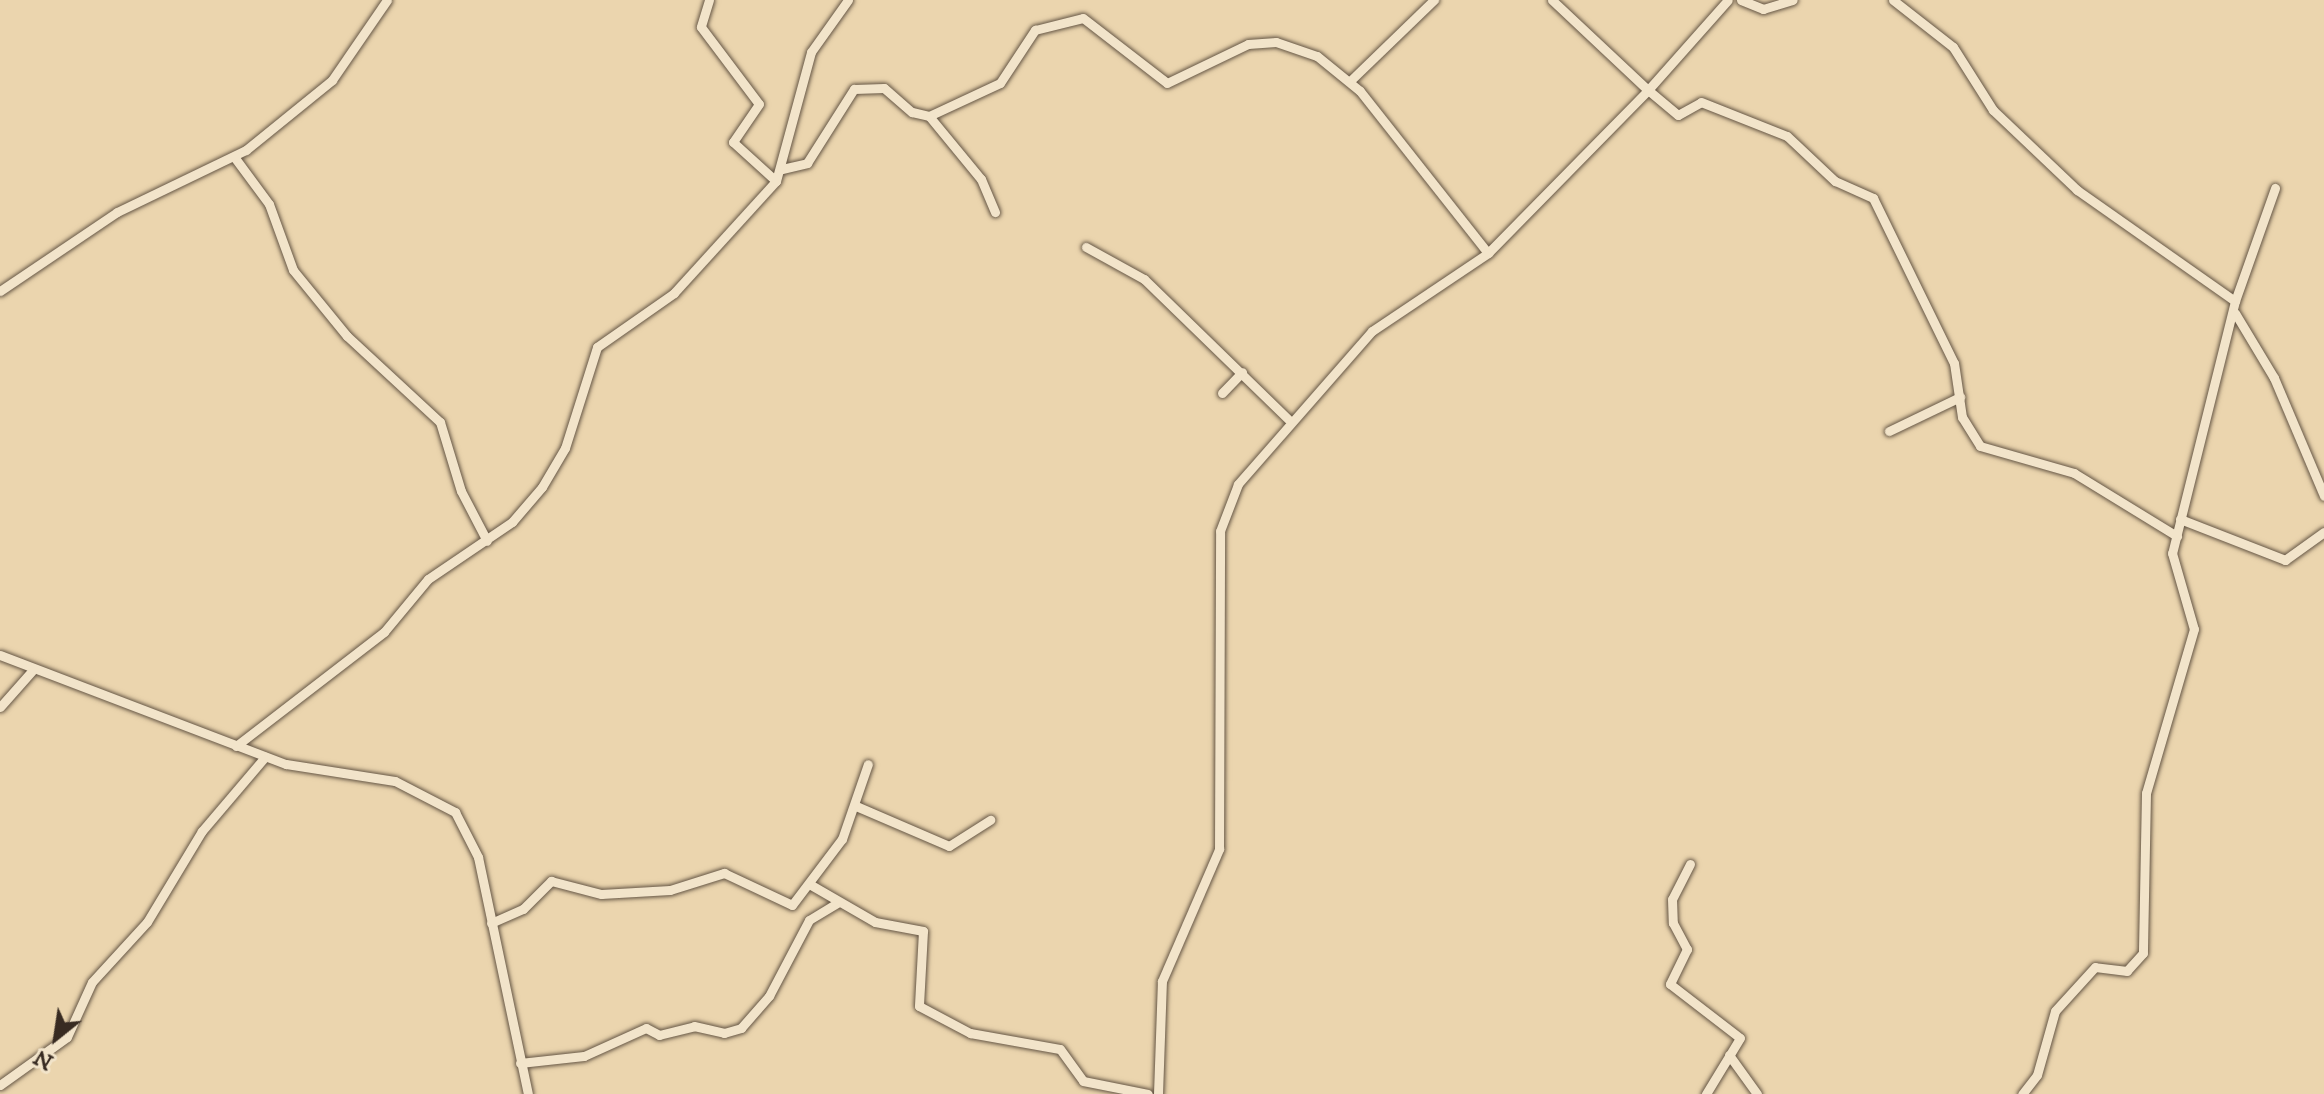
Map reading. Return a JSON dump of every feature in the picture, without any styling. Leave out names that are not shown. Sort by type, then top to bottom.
[{"type":"street","points":[[0,291],[117,212],[235,158],[332,80],[387,0]]},
{"type":"street","points":[[709,0],[701,27],[759,104],[733,142],[776,181]]},
{"type":"street","points":[[236,746],[384,632],[428,579],[487,541],[551,472],[597,347],[674,293],[776,181],[782,169],[811,52],[848,0]]},
{"type":"street","points":[[1350,81],[1434,0]]},
{"type":"street","points":[[1552,0],[1678,115],[1701,102],[1787,136],[1835,181],[1873,198],[1954,363],[1969,432],[1989,452],[2063,467],[2177,536]]},
{"type":"street","points":[[1158,1094],[1162,981],[1220,836],[1220,531],[1244,473],[1288,419],[1372,331],[1488,253],[1648,90],[1728,0]]},
{"type":"street","points":[[1741,0],[1763,9],[1793,0]]},
{"type":"street","points":[[1893,0],[1953,47],[1993,110],[2077,190],[2235,301]]},
{"type":"street","points":[[929,116],[1000,83],[1035,30],[1074,18],[1107,30],[1167,83],[1220,52],[1276,42],[1317,56],[1350,81],[1488,253]]},
{"type":"street","points":[[782,169],[807,163],[854,89],[884,88],[912,112],[929,116],[981,179],[995,212]]},
{"type":"street","points":[[235,158],[269,204],[293,270],[347,336],[440,422],[461,491],[487,541]]},
{"type":"street","points":[[2022,1094],[2037,1075],[2055,1011],[2095,967],[2127,971],[2143,953],[2146,793],[2194,629],[2172,562],[2180,519],[2235,313],[2235,301],[2275,188]]},
{"type":"street","points":[[1086,247],[1144,279],[1288,419]]},
{"type":"street","points":[[2235,313],[2274,378],[2324,496]]},
{"type":"street","points":[[1222,393],[1242,372]]},
{"type":"street","points":[[1889,431],[1960,397]]},
{"type":"street","points":[[2180,519],[2285,560],[2324,532]]},
{"type":"street","points":[[0,655],[32,671],[265,757],[395,781],[447,806],[469,830],[528,1094]]},
{"type":"street","points":[[0,707],[32,671]]},
{"type":"street","points":[[0,1085],[67,1037],[92,982],[147,922],[202,831],[265,757]]},
{"type":"street","points":[[491,923],[523,909],[549,881],[601,894],[670,890],[724,873],[792,905],[811,885],[856,806],[868,764]]},
{"type":"street","points":[[856,806],[949,846],[990,820]]},
{"type":"street","points":[[1690,864],[1672,895],[1673,923],[1687,949],[1670,984],[1737,1032],[1729,1055],[1706,1094]]},
{"type":"street","points":[[811,885],[875,922],[923,931],[919,1006],[970,1033],[1063,1051],[1083,1081],[1148,1094]]},
{"type":"street","points":[[520,1063],[584,1056],[646,1028],[659,1035],[694,1026],[724,1033],[741,1028],[769,996],[810,918],[839,902]]},
{"type":"street","points":[[1729,1055],[1757,1094]]}]
